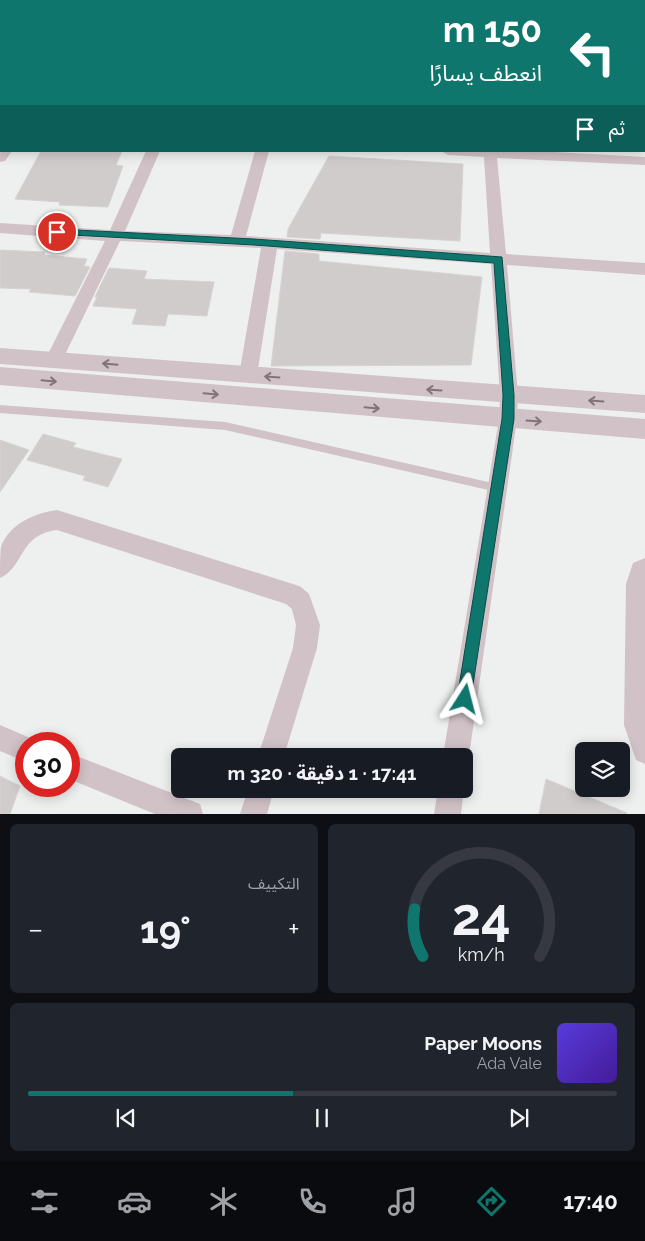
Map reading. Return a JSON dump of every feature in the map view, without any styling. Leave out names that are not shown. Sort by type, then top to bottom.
[{"type":"street","points":[[54,360],[115,236],[153,152]]},
{"type":"street","points":[[237,241],[262,152]]},
{"type":"street","points":[[457,748],[508,419],[509,395],[490,152],[645,159]]},
{"type":"street","points":[[0,228],[115,236],[270,243],[645,269]]},
{"type":"street","points":[[248,375],[270,243]]},
{"type":"street","points":[[0,356],[645,404]]},
{"type":"street","points":[[0,376],[645,429]]},
{"type":"street","points":[[0,567],[23,533],[42,521],[56,520],[293,595],[301,602],[305,610],[308,625],[307,633],[305,648],[274,748]]},
{"type":"street","points":[[645,569],[641,571],[637,584],[637,725],[645,751]]},
{"type":"street","points":[[0,738],[15,744]]},
{"type":"street","points":[[80,770],[190,814]]},
{"type":"street","points":[[253,814],[258,798]]},
{"type":"street","points":[[447,814],[450,798]]},
{"type":"lane","points":[[0,409],[225,426],[498,488]]},
{"type":"building","points":[[40,152],[122,152],[116,165],[123,166],[108,207],[59,205],[60,202],[15,199]]},
{"type":"building","points":[[329,156],[463,164],[460,241],[321,233],[320,239],[287,237],[288,229]]},
{"type":"building","points":[[0,250],[45,252],[44,255],[87,259],[84,266],[90,267],[75,296],[29,292],[31,289],[0,288]]},
{"type":"building","points":[[285,251],[319,254],[319,261],[482,277],[471,365],[271,366]]},
{"type":"building","points":[[109,268],[147,271],[144,279],[214,282],[207,316],[168,314],[165,326],[132,324],[137,309],[93,306],[97,297],[95,297]]},
{"type":"building","points":[[43,434],[76,443],[73,447],[122,459],[108,487],[83,480],[85,476],[27,460]]},
{"type":"building","points":[[0,440],[29,450],[0,492]]},
{"type":"building","points":[[0,776],[15,784],[16,797],[10,814],[0,814]]},
{"type":"building","points":[[546,779],[575,791],[575,797],[589,797],[627,813],[626,814],[539,814]]},
{"type":"route","points":[[57,232],[254,242],[499,260],[509,395],[508,419],[465,699]]}]
